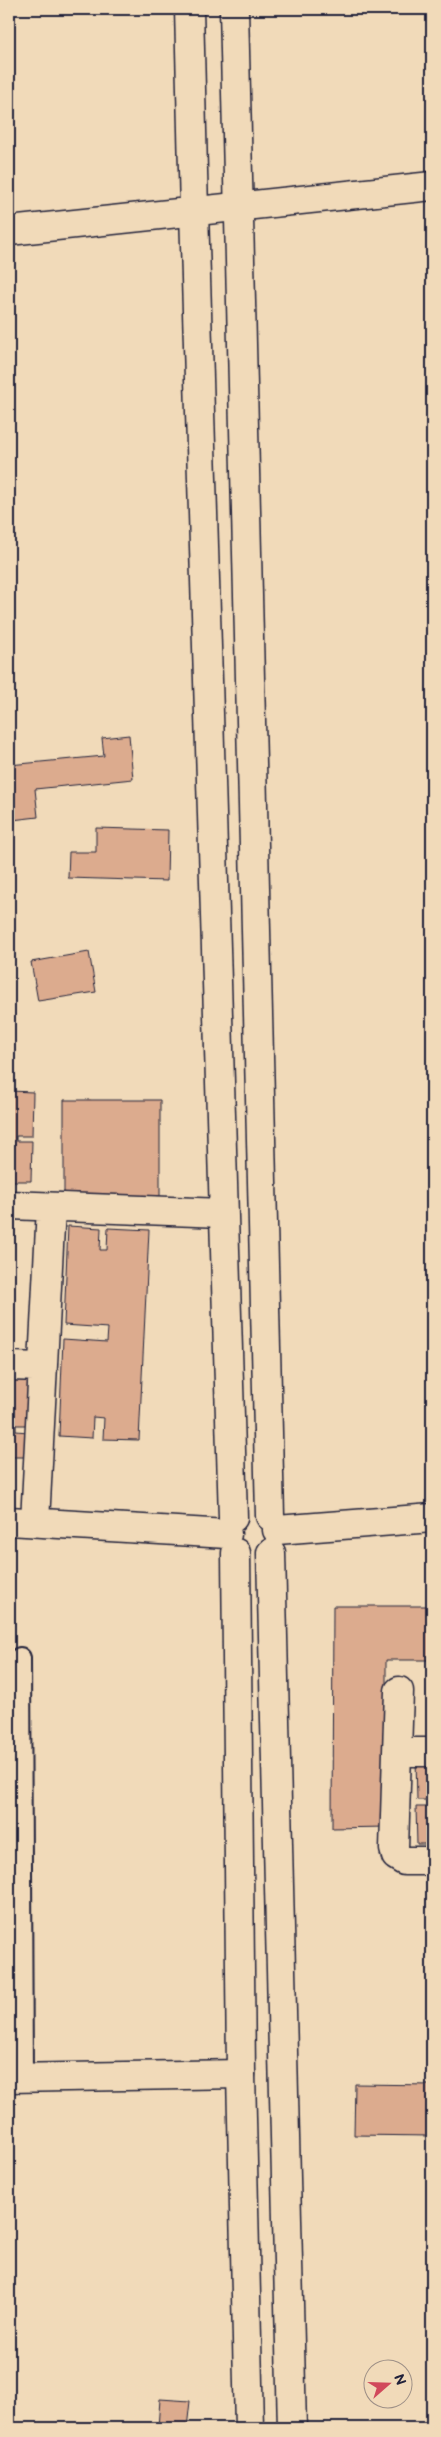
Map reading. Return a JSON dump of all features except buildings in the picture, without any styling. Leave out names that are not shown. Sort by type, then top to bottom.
[{"type":"street","points":[[190,9],[194,212],[232,1535],[249,2428]]},
{"type":"street","points":[[234,9],[273,1533],[292,2428]]},
{"type":"street","points":[[9,231],[432,186]]},
{"type":"street","points":[[9,1205],[224,1213]]},
{"type":"street","points":[[51,1207],[42,1367],[22,1522],[232,1535]]},
{"type":"street","points":[[9,1366],[42,1367]]},
{"type":"street","points":[[232,1535],[247,1510],[255,1509],[273,1533]]},
{"type":"street","points":[[273,1533],[432,1518]]},
{"type":"street","points":[[232,1535],[247,1560],[256,1560],[273,1533]]},
{"type":"street","points":[[399,1691],[394,1849],[396,1856],[404,1861],[432,1861]]},
{"type":"street","points":[[397,1752],[432,1752]]},
{"type":"street","points":[[16,2078],[241,2074]]},
{"type":"lane","points":[[16,2078],[20,1658]]}]
